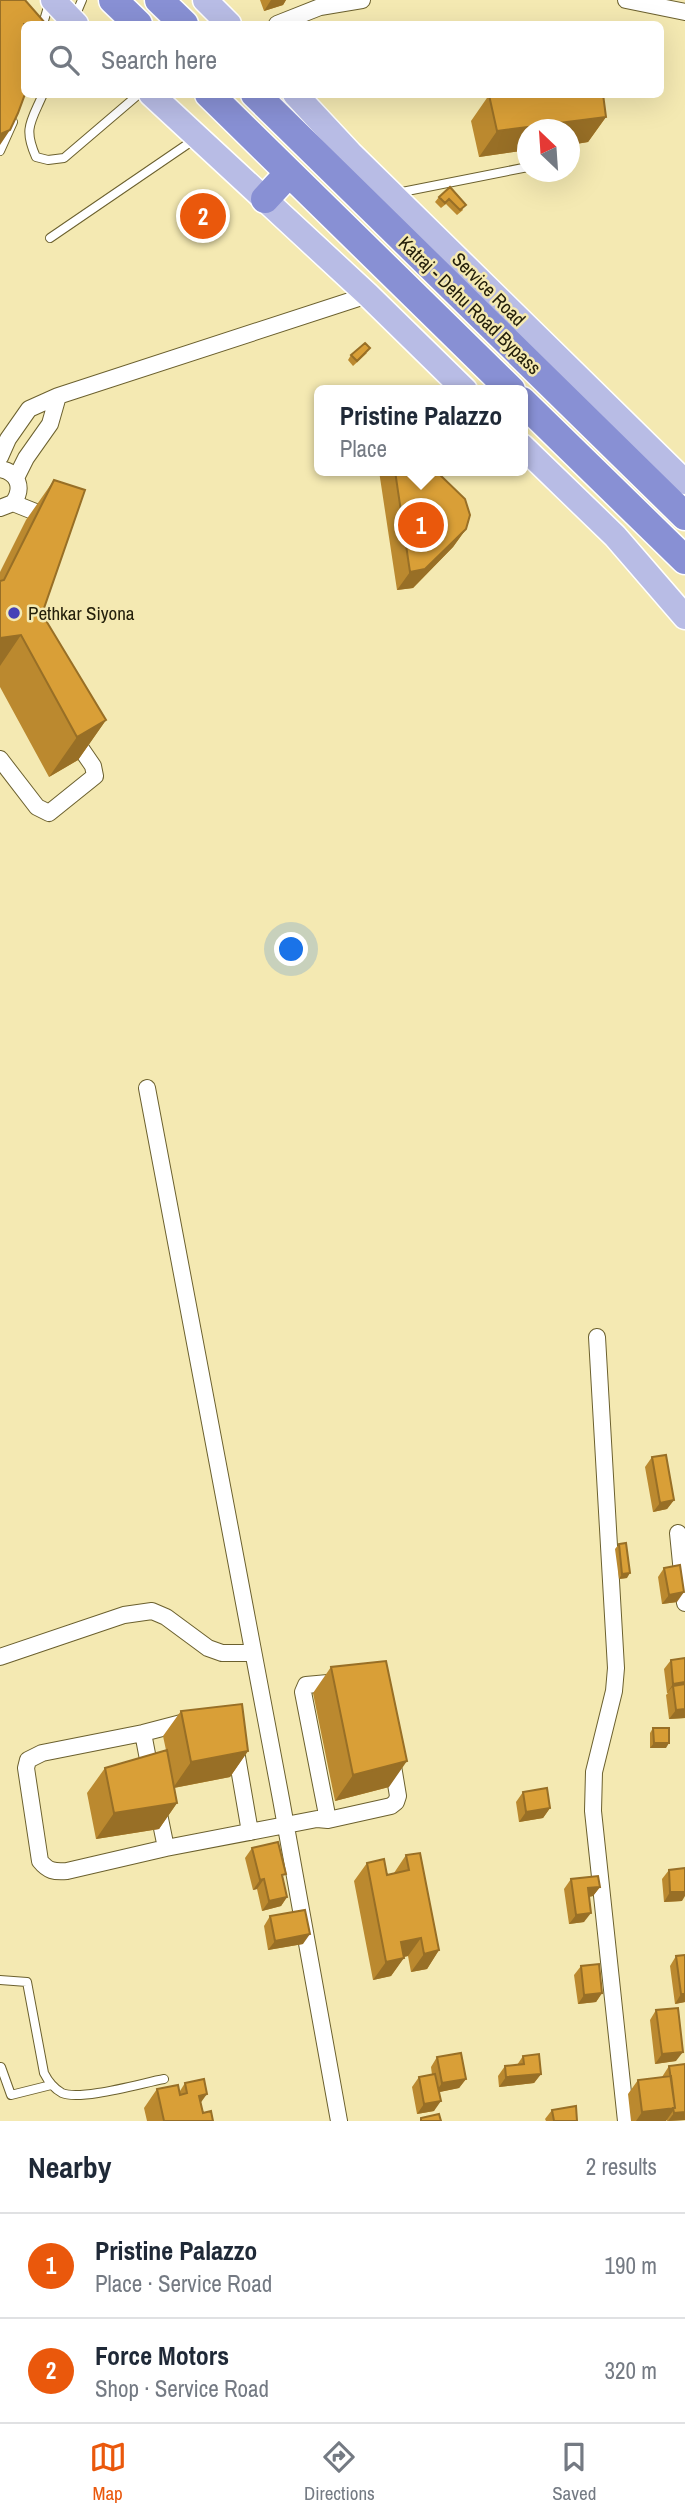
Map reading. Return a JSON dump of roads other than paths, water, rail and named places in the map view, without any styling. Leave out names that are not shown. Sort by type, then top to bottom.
[{"type":"highway","points":[[113,0],[135,21]]},
{"type":"highway","points":[[159,0],[181,21]]},
{"type":"highway","name":"Katraj - Dehu Road Bypass","points":[[213,98],[506,385]]},
{"type":"highway","name":"Katraj - Dehu Road Bypass","points":[[259,98],[685,516]]},
{"type":"highway","points":[[265,199],[289,173]]},
{"type":"highway","name":"Katraj - Dehu Road Bypass","points":[[528,406],[685,560]]},
{"type":"main road","points":[[52,0],[76,18]]},
{"type":"main road","points":[[205,0],[226,21]]},
{"type":"main road","points":[[156,98],[368,295],[460,385]]},
{"type":"main road","name":"Service Road","points":[[299,98],[350,153],[685,482]]},
{"type":"main road","points":[[528,451],[615,536],[685,617]]},
{"type":"street","points":[[284,21],[320,6],[362,0]]},
{"type":"street","points":[[626,0],[685,12]]},
{"type":"street","points":[[0,457],[8,439],[29,409],[58,396],[368,295]]},
{"type":"street","points":[[16,478],[26,458],[50,424],[58,396]]},
{"type":"street","points":[[0,469],[7,470],[16,478],[19,491],[6,505],[64,524]]},
{"type":"street","points":[[0,760],[37,807],[48,813],[95,776],[93,766],[64,723]]},
{"type":"street","points":[[147,1088],[339,2121]]},
{"type":"street","points":[[597,1337],[616,1668],[614,1691],[594,1772],[593,1811],[626,2121]]},
{"type":"street","points":[[678,1533],[685,1603]]},
{"type":"street","points":[[0,1657],[124,1615],[152,1611],[166,1617],[208,1648],[222,1653],[253,1653]]},
{"type":"street","points":[[328,1820],[303,1688],[306,1685],[360,1680]]},
{"type":"street","points":[[208,1718],[42,1753],[28,1760],[26,1768],[40,1861],[46,1869],[67,1871],[250,1832],[317,1819],[328,1820],[391,1806],[398,1796],[391,1748]]},
{"type":"street","points":[[229,1728],[234,1737],[250,1832]]},
{"type":"street","points":[[143,1733],[166,1849]]},
{"type":"lane","points":[[44,21],[52,0]]},
{"type":"lane","points":[[41,98],[28,130],[29,141],[36,157],[48,160],[64,158],[134,98]]},
{"type":"lane","points":[[0,151],[16,111]]},
{"type":"lane","points":[[50,238],[197,138]]},
{"type":"lane","points":[[392,194],[517,169]]},
{"type":"lane","points":[[0,1980],[27,1982],[44,2073],[51,2085],[62,2093],[92,2094],[164,2079]]},
{"type":"lane","points":[[1,2067],[11,2095],[51,2085]]},
{"type":"place","name":"Force Motors","points":[[203,216]]},
{"type":"place","name":"Pristine Palazzo","points":[[421,525]]},
{"type":"place","name":"Pethkar Siyona","points":[[14,613]]}]
